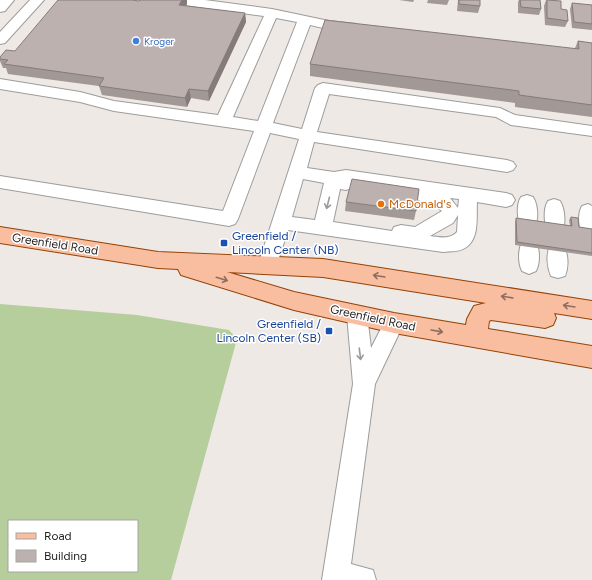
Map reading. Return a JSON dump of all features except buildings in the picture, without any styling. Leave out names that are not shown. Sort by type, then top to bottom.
[{"type":"main road","name":"Greenfield Road","points":[[0,235],[158,260],[323,268],[592,310]]},
{"type":"main road","name":"Greenfield Road","points":[[158,260],[294,301],[394,323],[592,357]]},
{"type":"main road","points":[[476,337],[478,319],[482,313],[491,311],[592,325]]},
{"type":"main road","points":[[547,349],[592,346]]},
{"type":"lane","points":[[0,8],[7,0]]},
{"type":"lane","points":[[4,35],[37,0]]},
{"type":"lane","points":[[176,0],[272,13],[329,25],[368,29]]},
{"type":"lane","points":[[223,121],[272,13]]},
{"type":"lane","points":[[0,182],[229,220],[305,20]]},
{"type":"lane","points":[[4,35],[28,33]]},
{"type":"lane","points":[[0,101],[5,79],[114,106],[265,127],[308,136],[507,166]]},
{"type":"lane","points":[[268,265],[323,88],[500,113],[511,120],[592,131]]},
{"type":"lane","points":[[297,172],[334,178],[346,176],[506,200]]},
{"type":"lane","points":[[334,178],[345,184],[436,197],[446,203],[451,210],[455,221],[455,228],[451,234],[444,236],[387,230],[366,234]]},
{"type":"lane","points":[[322,228],[334,178]]},
{"type":"lane","points":[[281,222],[443,245],[458,243],[466,234],[468,194]]},
{"type":"lane","points":[[527,202],[528,223]]},
{"type":"lane","points":[[554,206],[556,227]]},
{"type":"lane","points":[[588,211],[590,232]]},
{"type":"lane","points":[[557,251],[558,270]]},
{"type":"lane","points":[[357,315],[364,384],[335,577],[363,580]]},
{"type":"lane","points":[[364,384],[394,323]]},
{"type":"green space","points":[[0,304],[137,315],[229,330],[237,339],[171,580],[0,580]]},
{"type":"place","name":"Kroger","points":[[136,41]]},
{"type":"place","name":"McDonald's","points":[[381,204]]},
{"type":"place","name":"Greenfield / Lincoln Center (NB)","points":[[224,243]]},
{"type":"place","name":"Greenfield / Lincoln Center (SB)","points":[[329,331]]}]
